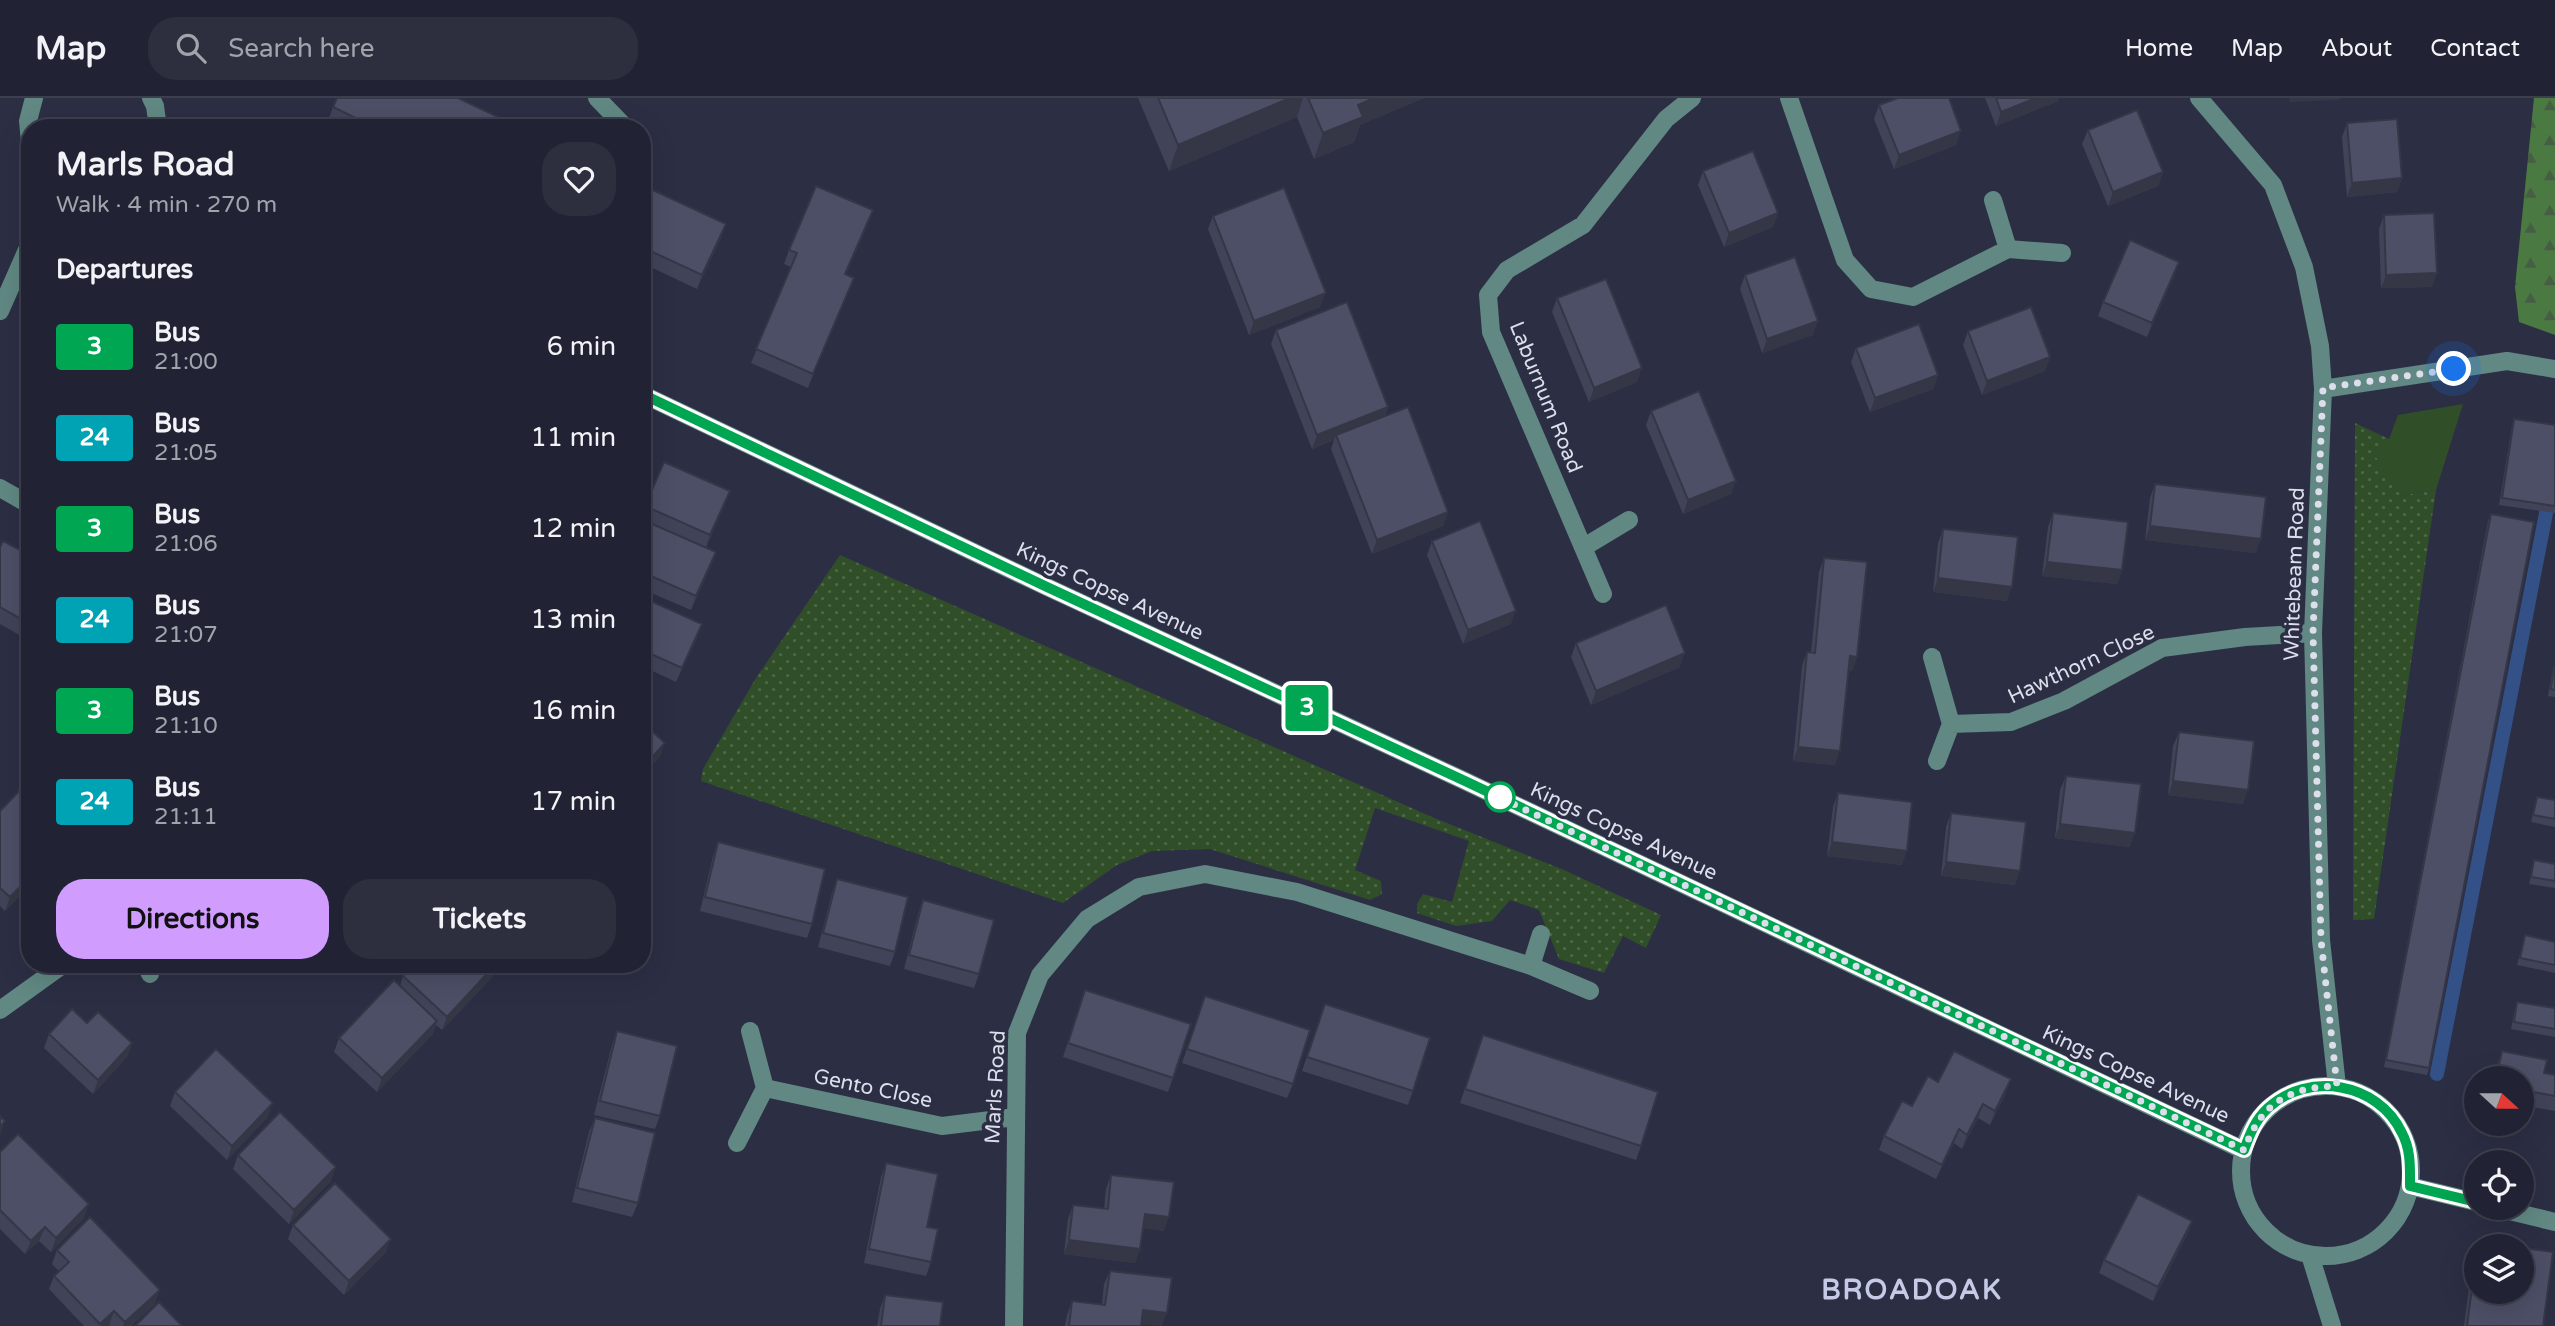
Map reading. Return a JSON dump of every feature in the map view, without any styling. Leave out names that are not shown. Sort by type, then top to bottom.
[{"type":"street","points":[[28,119],[33,98]]},
{"type":"street","points":[[151,98],[157,119]]},
{"type":"street","points":[[597,98],[617,119]]},
{"type":"street","name":"Laburnum Road","points":[[1602,594],[1492,332],[1488,295],[1507,270],[1583,225],[1667,119],[1692,98]]},
{"type":"street","points":[[1789,98],[1845,260],[1871,289],[1913,296],[2008,249],[2062,253]]},
{"type":"street","name":"Whitebeam Road","points":[[2199,98],[2273,185],[2304,267],[2320,346],[2323,388],[2313,633],[2321,940],[2337,1086]]},
{"type":"street","points":[[1993,200],[2008,249]]},
{"type":"street","points":[[0,311],[21,263]]},
{"type":"street","points":[[2323,388],[2507,361],[2555,369]]},
{"type":"street","name":"Kings Copse Avenue","points":[[651,398],[2244,1150]]},
{"type":"street","points":[[0,488],[21,500]]},
{"type":"street","points":[[1584,547],[1629,520]]},
{"type":"street","name":"Hawthorn Close","points":[[1951,724],[2011,722],[2064,701],[2162,648],[2245,637],[2313,633]]},
{"type":"street","points":[[1931,657],[1951,724],[1937,761]]},
{"type":"street","name":"Marls Road","points":[[1014,1326],[1014,1117],[1017,1033],[1040,975],[1087,919],[1139,887],[1205,874],[1284,889],[1531,966],[1590,991]]},
{"type":"street","points":[[1531,966],[1541,934]]},
{"type":"street","points":[[0,1010],[51,973]]},
{"type":"street","points":[[737,1143],[765,1088],[750,1031]]},
{"type":"street","points":[[2312,1086],[2337,1086],[2364,1094],[2386,1110],[2402,1132],[2410,1158],[2410,1186],[2401,1212],[2385,1233],[2363,1249],[2336,1256],[2310,1255],[2284,1246],[2262,1228],[2247,1205],[2241,1178],[2244,1150],[2252,1127],[2268,1108],[2289,1094],[2312,1086]]},
{"type":"street","name":"Gento Close","points":[[765,1088],[942,1126],[1014,1117]]},
{"type":"street","points":[[2410,1186],[2464,1199]]},
{"type":"street","points":[[2534,1217],[2555,1222]]},
{"type":"street","points":[[2310,1255],[2332,1326]]},
{"type":"green space","points":[[2534,98],[2555,98],[2555,335],[2519,322],[2515,287]]},
{"type":"green space","points":[[2463,404],[2436,490],[2402,495],[2375,456],[2389,439],[2398,415]]},
{"type":"green space","points":[[2355,423],[2389,439],[2402,495],[2436,490],[2374,919],[2353,920]]},
{"type":"green space","points":[[840,555],[1432,817],[1564,870],[1661,915],[1646,948],[1623,936],[1604,973],[1559,959],[1539,910],[1510,900],[1492,921],[1456,926],[1417,913],[1417,904],[1423,894],[1452,902],[1469,841],[1375,808],[1355,870],[1381,881],[1382,894],[1370,900],[1210,849],[1152,851],[1117,865],[1063,903],[701,781],[703,769],[756,678]]},
{"type":"building","points":[[337,98],[458,98],[502,119],[358,119],[333,107]]},
{"type":"building","points":[[1158,98],[1290,98],[1178,145]]},
{"type":"building","points":[[1308,98],[1374,98],[1358,105],[1363,117],[1323,133]]},
{"type":"building","points":[[1898,98],[1949,98],[1961,131],[1899,155],[1879,105]]},
{"type":"building","points":[[1996,98],[2036,98],[2001,112]]},
{"type":"building","points":[[2137,110],[2163,172],[2113,192],[2088,130]]},
{"type":"building","points":[[2397,119],[2402,178],[2352,183],[2347,123]]},
{"type":"building","points":[[1753,151],[1778,213],[1729,233],[1703,171]]},
{"type":"building","points":[[816,186],[873,210],[845,274],[854,278],[813,374],[756,349],[797,253],[789,250]]},
{"type":"building","points":[[1284,188],[1326,293],[1254,321],[1213,216]]},
{"type":"building","points":[[651,189],[726,224],[702,275],[651,251]]},
{"type":"building","points":[[2434,213],[2437,273],[2386,275],[2384,215]]},
{"type":"building","points":[[2130,240],[2179,262],[2152,323],[2103,302]]},
{"type":"building","points":[[1795,257],[1818,321],[1767,339],[1745,275]]},
{"type":"building","points":[[1606,279],[1642,368],[1594,388],[1557,298]]},
{"type":"building","points":[[1347,302],[1388,407],[1317,435],[1276,330]]},
{"type":"building","points":[[2031,307],[2050,357],[1987,381],[1968,331]]},
{"type":"building","points":[[1919,324],[1938,375],[1875,398],[1856,348]]},
{"type":"building","points":[[1699,391],[1736,481],[1688,500],[1651,411]]},
{"type":"building","points":[[1408,407],[1448,512],[1377,540],[1336,435]]},
{"type":"building","points":[[2514,419],[2555,425],[2555,506],[2502,498]]},
{"type":"building","points":[[664,462],[730,491],[710,535],[651,509],[651,492]]},
{"type":"building","points":[[2155,484],[2266,497],[2261,539],[2150,526]]},
{"type":"building","points":[[2053,513],[2128,522],[2122,570],[2047,562]]},
{"type":"building","points":[[2491,514],[2534,522],[2429,1068],[2386,1060]]},
{"type":"building","points":[[1480,521],[1516,611],[1468,630],[1432,541]]},
{"type":"building","points":[[651,523],[716,552],[696,596],[651,576]]},
{"type":"building","points":[[1943,529],[2018,537],[2012,587],[1938,578]]},
{"type":"building","points":[[3,541],[21,550],[21,619],[0,607],[0,547]]},
{"type":"building","points":[[1824,558],[1867,562],[1857,657],[1850,656],[1840,751],[1798,747],[1807,652],[1815,653]]},
{"type":"building","points":[[651,601],[702,624],[682,668],[651,654]]},
{"type":"building","points":[[1666,605],[1685,653],[1596,691],[1576,643]]},
{"type":"building","points":[[2555,667],[2555,690],[2551,689]]},
{"type":"building","points":[[651,730],[665,743],[651,758]]},
{"type":"building","points":[[2179,732],[2254,741],[2248,790],[2173,781]]},
{"type":"building","points":[[2066,776],[2141,784],[2135,833],[2060,824]]},
{"type":"building","points":[[21,791],[21,886],[10,897],[0,888],[0,811]]},
{"type":"building","points":[[1838,793],[1912,802],[1907,851],[1832,842]]},
{"type":"building","points":[[2537,797],[2555,800],[2555,819],[2533,815]]},
{"type":"building","points":[[1951,813],[2026,822],[2020,871],[1946,862]]},
{"type":"building","points":[[718,842],[825,869],[812,924],[705,897]]},
{"type":"building","points":[[2534,860],[2555,864],[2555,881],[2531,877]]},
{"type":"building","points":[[837,879],[908,897],[895,952],[823,933]]},
{"type":"building","points":[[923,900],[994,920],[979,974],[909,955]]},
{"type":"building","points":[[2525,935],[2555,942],[2555,965],[2520,958]]},
{"type":"building","points":[[406,973],[488,973],[447,1017],[403,976]]},
{"type":"building","points":[[394,980],[437,1021],[382,1078],[339,1038]]},
{"type":"building","points":[[1085,990],[1191,1024],[1173,1078],[1068,1043]]},
{"type":"building","points":[[1205,996],[1310,1030],[1293,1084],[1187,1049]]},
{"type":"building","points":[[2517,1002],[2555,1008],[2555,1029],[2514,1022]]},
{"type":"building","points":[[1325,1004],[1430,1038],[1413,1091],[1307,1057]]},
{"type":"building","points":[[72,1009],[87,1023],[98,1012],[132,1043],[98,1080],[49,1034]]},
{"type":"building","points":[[617,1031],[677,1046],[660,1116],[600,1101]]},
{"type":"building","points":[[1483,1035],[1658,1092],[1641,1146],[1465,1089]]},
{"type":"building","points":[[216,1049],[273,1103],[232,1146],[175,1092]]},
{"type":"building","points":[[1954,1051],[2011,1079],[1995,1111],[1983,1104],[1967,1135],[1959,1129],[1942,1165],[1884,1136],[1902,1101],[1912,1106],[1928,1076],[1938,1082]]},
{"type":"building","points":[[2502,1051],[2547,1060],[2544,1073],[2555,1075],[2555,1096],[2534,1092],[2534,1066],[2499,1066]]},
{"type":"building","points":[[280,1112],[336,1167],[294,1210],[238,1155]]},
{"type":"building","points":[[595,1118],[655,1133],[638,1203],[577,1188]]},
{"type":"building","points":[[18,1134],[89,1204],[56,1238],[45,1227],[31,1241],[0,1210],[0,1152]]},
{"type":"building","points":[[886,1163],[938,1174],[927,1227],[938,1229],[931,1262],[869,1249]]},
{"type":"building","points":[[1111,1175],[1174,1182],[1169,1217],[1145,1214],[1140,1249],[1069,1240],[1073,1205],[1108,1209]]},
{"type":"building","points":[[335,1183],[391,1239],[349,1281],[293,1225]]},
{"type":"building","points":[[2138,1194],[2192,1221],[2158,1287],[2104,1260]]},
{"type":"building","points":[[90,1217],[160,1290],[125,1322],[114,1311],[100,1324],[54,1276],[69,1262],[57,1250]]},
{"type":"building","points":[[2534,1250],[2553,1252],[2543,1326],[2467,1326],[2470,1304],[2534,1304]]},
{"type":"building","points":[[1110,1271],[1172,1278],[1167,1313],[1143,1310],[1141,1326],[1069,1326],[1072,1301],[1105,1305]]},
{"type":"building","points":[[885,1295],[943,1302],[940,1326],[881,1326]]},
{"type":"building","points":[[159,1302],[182,1326],[135,1326]]},
{"type":"waterway","points":[[2437,1074],[2555,467]]},
{"type":"bus line","name":"3","points":[[651,398],[2244,1150],[2252,1127],[2268,1108],[2289,1094],[2312,1086],[2337,1086],[2364,1094],[2386,1110],[2402,1132],[2410,1158],[2410,1186],[2464,1199]]},
{"type":"district","name":"BROADOAK","points":[[1912,1289]]},
{"type":"route","points":[[1500,797],[1490,793],[2244,1150],[2252,1127],[2268,1108],[2289,1094],[2312,1086],[2337,1086],[2321,940],[2313,633],[2323,388],[2454,369]]}]
